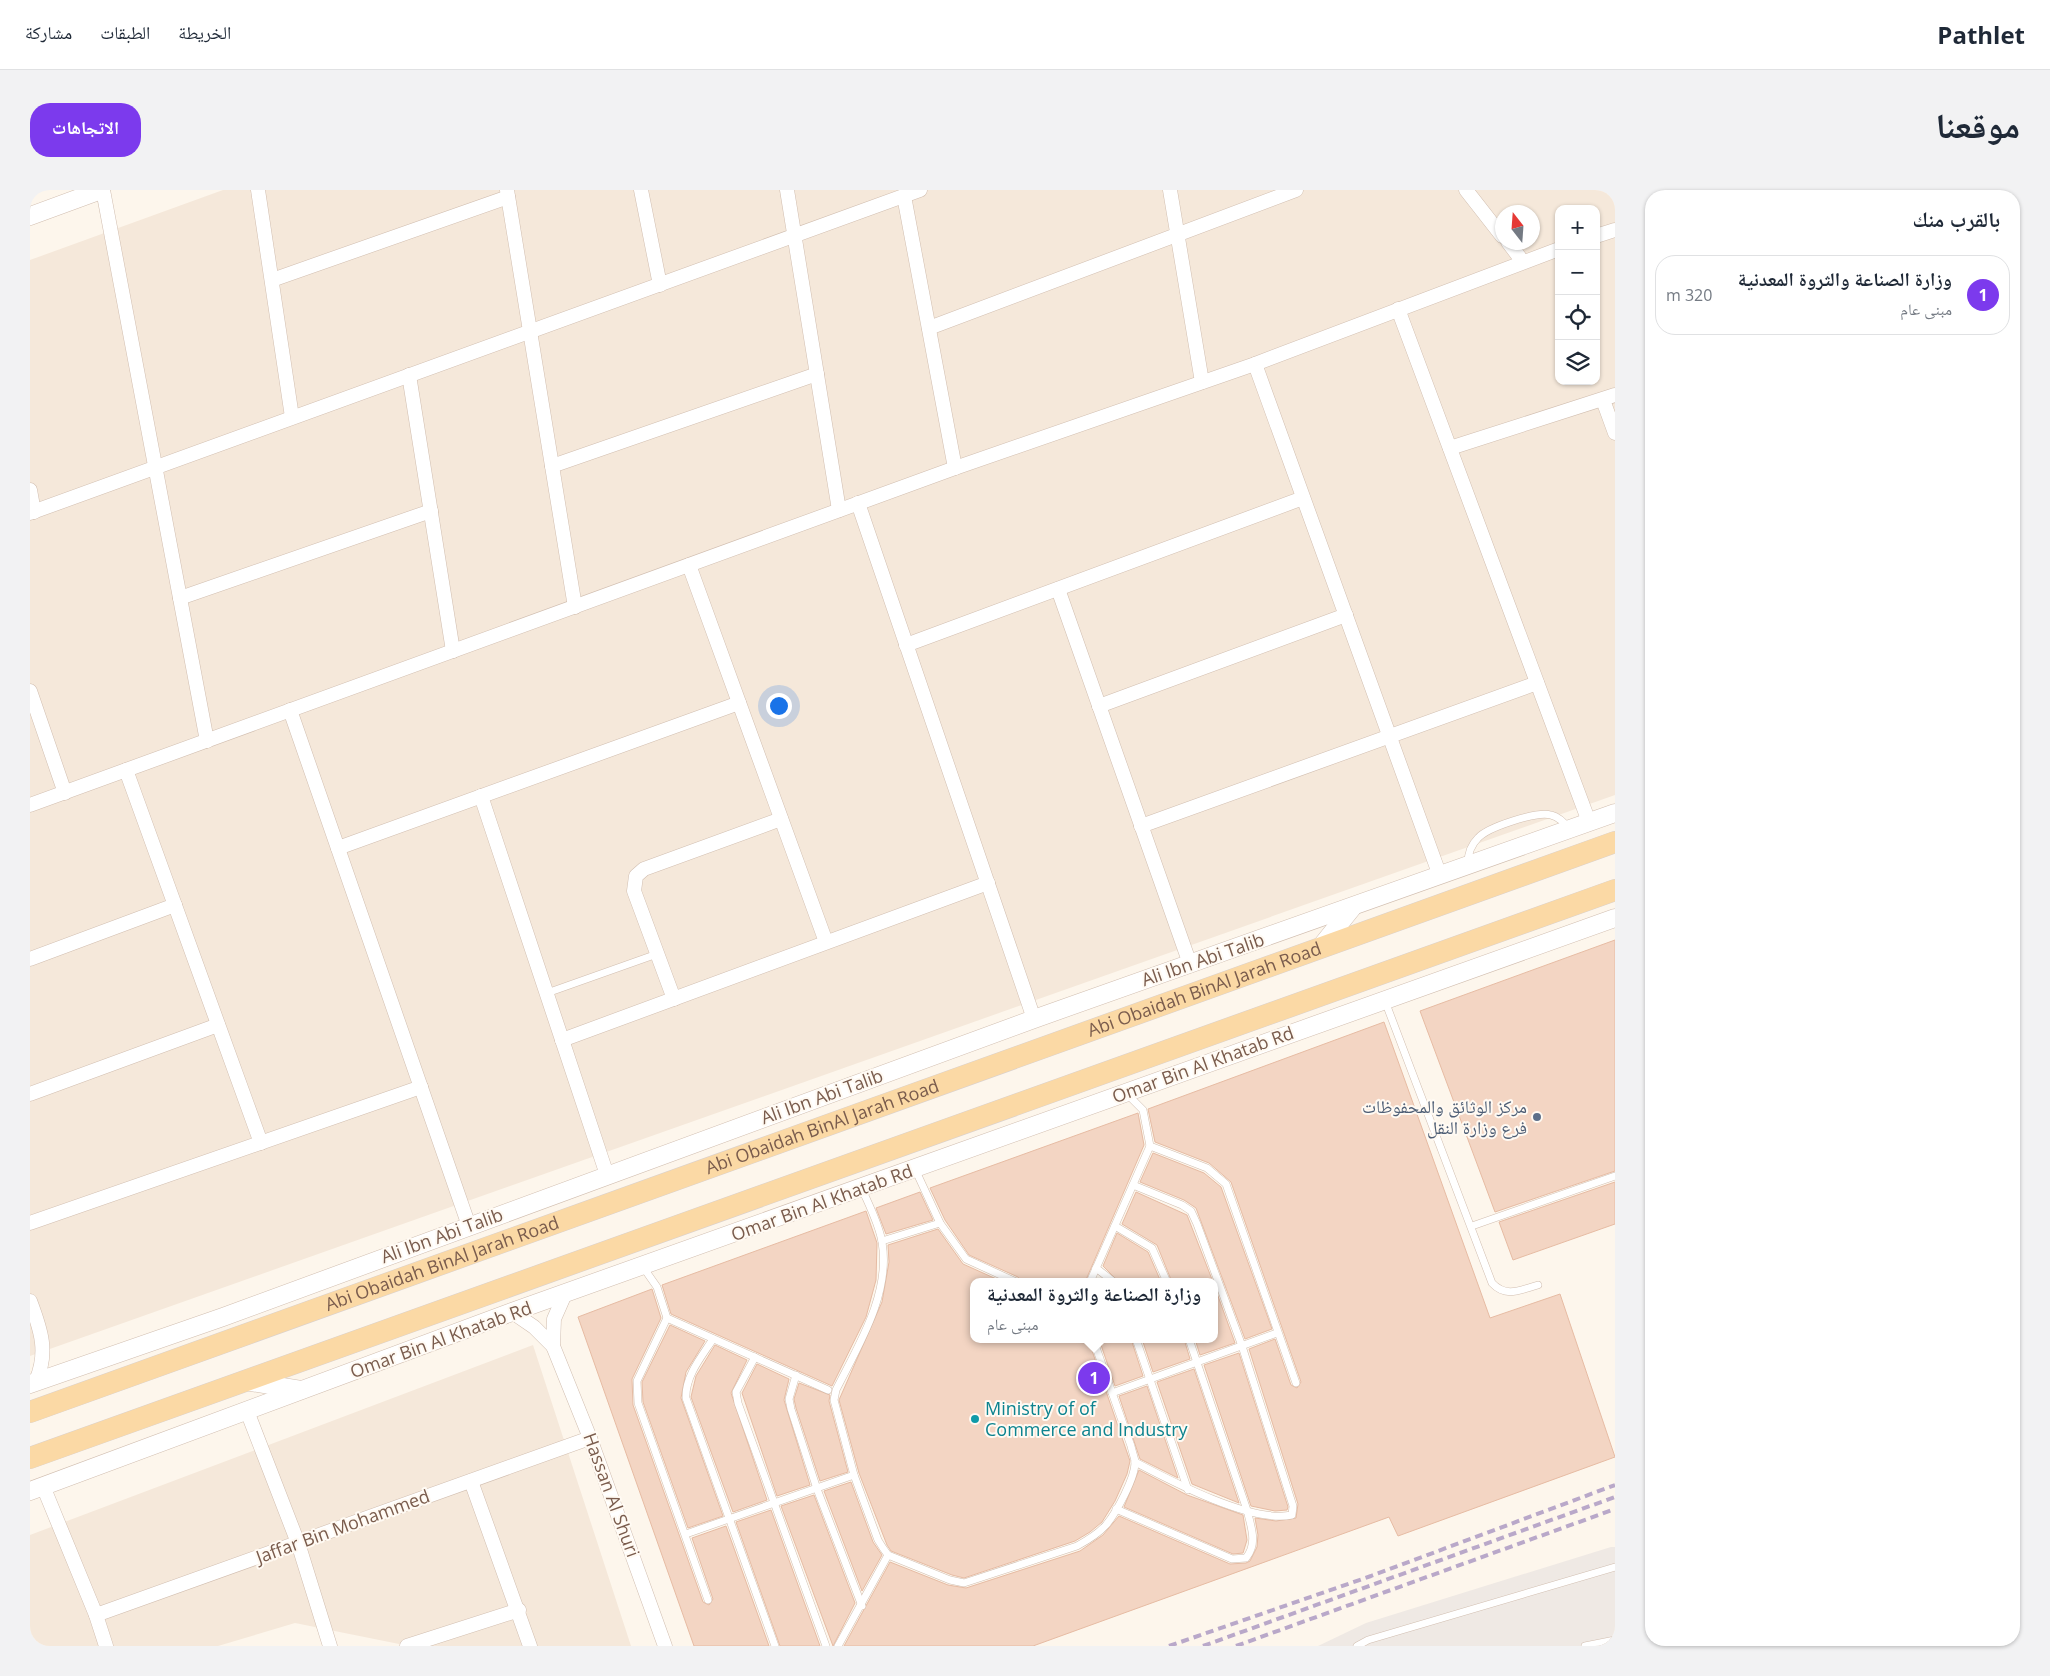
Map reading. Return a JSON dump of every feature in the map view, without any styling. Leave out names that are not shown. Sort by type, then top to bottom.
[{"type":"main road","name":"Abi Obaidah BinAl Jarah Road","points":[[30,1412],[1615,842]]},
{"type":"main road","points":[[30,1458],[1615,890]]},
{"type":"street","points":[[30,216],[102,190],[207,741]]},
{"type":"street","points":[[258,190],[292,417]]},
{"type":"street","points":[[642,190],[660,285]]},
{"type":"street","points":[[787,190],[839,510]]},
{"type":"street","points":[[30,490],[32,512],[529,330],[660,285],[920,190]]},
{"type":"street","points":[[1170,190],[1176,236],[1202,382]]},
{"type":"street","points":[[929,328],[1296,190]]},
{"type":"street","points":[[1466,190],[1495,227]]},
{"type":"street","points":[[272,280],[507,193],[575,607]]},
{"type":"street","points":[[904,196],[955,468]]},
{"type":"street","points":[[1600,235],[1615,230]]},
{"type":"street","points":[[1514,250],[1523,262]]},
{"type":"street","points":[[30,806],[955,468],[1255,364],[1556,250]]},
{"type":"street","points":[[1398,309],[1588,822]]},
{"type":"street","points":[[1255,364],[1440,876]]},
{"type":"street","points":[[552,466],[817,374]]},
{"type":"street","points":[[409,375],[453,651]]},
{"type":"street","points":[[1450,448],[1609,397],[1615,433]]},
{"type":"street","points":[[906,646],[1303,498]]},
{"type":"street","points":[[858,503],[1034,1019]]},
{"type":"street","points":[[180,598],[431,511]]},
{"type":"street","points":[[689,565],[826,942]]},
{"type":"street","points":[[1058,589],[1190,964]]},
{"type":"street","points":[[1099,706],[1346,615]]},
{"type":"street","points":[[1141,826],[1537,682]]},
{"type":"street","points":[[30,691],[64,793]]},
{"type":"street","points":[[338,848],[739,703]]},
{"type":"street","points":[[290,710],[469,1226]]},
{"type":"street","points":[[126,770],[261,1143]]},
{"type":"street","points":[[481,796],[607,1175]]},
{"type":"street","name":"Ali Ibn Abi Talib","points":[[33,1384],[223,1317],[1034,1019],[1615,813]]},
{"type":"street","points":[[674,999],[634,891],[634,881],[640,872],[781,819]]},
{"type":"street","points":[[562,1040],[988,883]]},
{"type":"street","points":[[30,958],[175,905]]},
{"type":"street","points":[[1319,948],[1352,907]]},
{"type":"street","name":"Omar Bin Al Khatab Rd","points":[[36,1489],[512,1312],[643,1267],[1615,918]]},
{"type":"street","points":[[1256,1020],[1294,1033]]},
{"type":"street","points":[[30,1094],[218,1025]]},
{"type":"street","points":[[30,1223],[421,1087]]},
{"type":"street","name":"Hassan Al Shuri","points":[[553,1346],[554,1319],[565,1294]]},
{"type":"street","points":[[30,1301],[43,1343],[42,1363],[33,1384]]},
{"type":"street","name":"Hassan Al Shuri","points":[[512,1312],[534,1327],[553,1346],[590,1438],[666,1646]]},
{"type":"street","points":[[223,1317],[272,1326]]},
{"type":"street","points":[[245,1381],[304,1390]]},
{"type":"street","points":[[247,1411],[298,1543],[330,1646]]},
{"type":"street","name":"Jaffar Bin Mohammed","points":[[96,1615],[590,1438]]},
{"type":"street","points":[[471,1481],[530,1646]]},
{"type":"street","points":[[36,1489],[96,1615],[106,1646]]},
{"type":"street","points":[[407,1646],[518,1610]]},
{"type":"lane","points":[[1468,866],[1473,845],[1489,830],[1543,814],[1558,818],[1569,829]]},
{"type":"lane","points":[[547,993],[657,954]]},
{"type":"lane","points":[[1385,1000],[1492,1283],[1499,1290],[1510,1293],[1538,1285]]},
{"type":"lane","points":[[1092,1278],[1150,1146],[1143,1110],[1126,1092]]},
{"type":"lane","points":[[1150,1146],[1207,1168],[1226,1184],[1296,1383]]},
{"type":"lane","points":[[916,1169],[940,1223],[966,1259],[1007,1278]]},
{"type":"lane","points":[[1472,1226],[1615,1176]]},
{"type":"lane","points":[[1133,1185],[1182,1205],[1191,1211],[1216,1278]]},
{"type":"lane","points":[[862,1188],[882,1241],[883,1263],[875,1304],[862,1338],[836,1390],[834,1400],[854,1475],[878,1540],[888,1555],[950,1580],[964,1583],[1077,1546],[1093,1537],[1106,1525],[1133,1474],[1135,1462],[1094,1343]]},
{"type":"lane","points":[[882,1241],[940,1223]]},
{"type":"lane","points":[[1115,1226],[1152,1248],[1165,1278]]},
{"type":"lane","points":[[643,1267],[657,1287],[667,1318],[637,1381],[638,1403],[708,1600]]},
{"type":"lane","points":[[1096,1268],[1109,1278]]},
{"type":"lane","points":[[1135,1462],[1188,1490],[1247,1510],[1280,1518],[1292,1515],[1293,1506],[1242,1346],[1218,1282]]},
{"type":"lane","points":[[667,1318],[828,1390]]},
{"type":"lane","points":[[1112,1393],[1278,1333]]},
{"type":"lane","points":[[713,1338],[690,1378],[686,1390],[686,1398],[775,1646]]},
{"type":"lane","points":[[1137,1343],[1188,1490]]},
{"type":"lane","points":[[1116,1509],[1232,1559],[1246,1558],[1254,1543],[1247,1510],[1190,1343]]},
{"type":"lane","points":[[755,1357],[736,1392],[738,1403],[826,1646]]},
{"type":"lane","points":[[796,1375],[789,1399],[791,1409],[817,1489],[862,1606]]},
{"type":"lane","points":[[686,1534],[854,1475]]},
{"type":"lane","points":[[838,1646],[862,1606],[888,1555]]},
{"type":"lane","points":[[1357,1646],[1368,1640],[1615,1567]]},
{"type":"lane","points":[[1585,1646],[1615,1640]]},
{"type":"shaded area","points":[[223,190],[1615,190],[1615,795],[30,1356],[30,260]]},
{"type":"shaded area","points":[[533,1345],[631,1646],[409,1646],[295,1623],[218,1646],[30,1646],[30,1535]]},
{"type":"shaded area","points":[[1615,1547],[1615,1646],[1318,1646],[1366,1623]]},
{"type":"building","name":"مركز الوثائق والمحفوظات فرع وزارة النقل","points":[[1615,940],[1615,1171],[1495,1212],[1420,1011]]},
{"type":"building","points":[[1384,1022],[1490,1318],[1560,1294],[1615,1457],[1398,1536],[1389,1517],[1033,1646],[844,1646],[890,1562],[948,1585],[966,1588],[1080,1551],[1103,1535],[1119,1516],[1230,1564],[1246,1563],[1250,1561],[1257,1547],[1258,1535],[1255,1518],[1276,1521],[1296,1518],[1298,1504],[1249,1349],[1275,1339],[1291,1385],[1297,1388],[1301,1382],[1231,1182],[1209,1163],[1155,1142],[1148,1109]]},
{"type":"building","points":[[1138,1113],[1144,1145],[1087,1278],[1019,1278],[969,1255],[945,1220],[930,1188]]},
{"type":"building","points":[[1153,1153],[1204,1173],[1221,1187],[1272,1329],[1245,1339],[1196,1208],[1184,1200],[1140,1182]]},
{"type":"building","points":[[1615,1182],[1615,1224],[1513,1260],[1499,1222]]},
{"type":"building","points":[[920,1192],[933,1220],[886,1234],[876,1208]]},
{"type":"building","points":[[1136,1192],[1187,1215],[1211,1278],[1170,1278],[1157,1245],[1122,1224]]},
{"type":"building","points":[[866,1211],[877,1243],[876,1280],[866,1317],[832,1386],[671,1314],[662,1285]]},
{"type":"building","points":[[938,1229],[963,1264],[994,1278],[970,1278],[970,1343],[1089,1343],[1130,1461],[1127,1474],[1115,1501],[1102,1522],[1090,1532],[1075,1541],[964,1578],[891,1551],[859,1473],[839,1400],[882,1302],[889,1262],[888,1245]]},
{"type":"building","points":[[1117,1233],[1148,1252],[1159,1278],[1115,1278],[1103,1266]]},
{"type":"building","points":[[652,1289],[661,1318],[632,1379],[633,1405],[703,1602],[709,1605],[713,1599],[692,1538],[726,1526],[769,1646],[694,1646],[578,1317]]},
{"type":"building","points":[[1218,1296],[1235,1343],[1200,1355],[1196,1343],[1218,1343]]},
{"type":"building","points":[[670,1325],[705,1341],[686,1372],[681,1398],[723,1516],[688,1528],[643,1402],[642,1382]]},
{"type":"building","points":[[1100,1343],[1132,1343],[1143,1376],[1115,1386]]},
{"type":"building","points":[[1143,1343],[1185,1343],[1190,1359],[1153,1372]]},
{"type":"building","points":[[715,1345],[747,1360],[731,1393],[767,1500],[733,1512],[691,1397],[696,1376]]},
{"type":"building","points":[[1239,1353],[1288,1507],[1287,1510],[1275,1511],[1251,1506],[1204,1365]]},
{"type":"building","points":[[757,1364],[789,1379],[784,1400],[810,1485],[777,1496],[742,1393]]},
{"type":"building","points":[[1194,1369],[1239,1503],[1192,1484],[1157,1382]]},
{"type":"building","points":[[799,1383],[830,1395],[829,1401],[848,1472],[820,1481],[794,1399]]},
{"type":"building","points":[[1147,1386],[1178,1478],[1140,1459],[1119,1396]]},
{"type":"building","points":[[1139,1470],[1187,1495],[1243,1515],[1247,1540],[1243,1553],[1233,1554],[1124,1507]]},
{"type":"building","points":[[851,1482],[873,1542],[882,1555],[862,1591],[824,1491]]},
{"type":"building","points":[[814,1495],[855,1603],[833,1646],[781,1506]]},
{"type":"building","points":[[771,1510],[820,1646],[780,1646],[736,1522]]},
{"type":"railway","points":[[1169,1646],[1371,1576],[1615,1485]]},
{"type":"railway","points":[[1203,1646],[1615,1497]]},
{"type":"railway","points":[[1236,1646],[1615,1509]]},
{"type":"place","name":"مركز الوثائق والمحفوظات فرع وزارة النقل","points":[[1537,1117]]},
{"type":"place","name":"وزارة الصناعة والثروة المعدنية","points":[[1094,1378]]},
{"type":"place","name":"Ministry of of Commerce and Industry","points":[[975,1419]]}]
